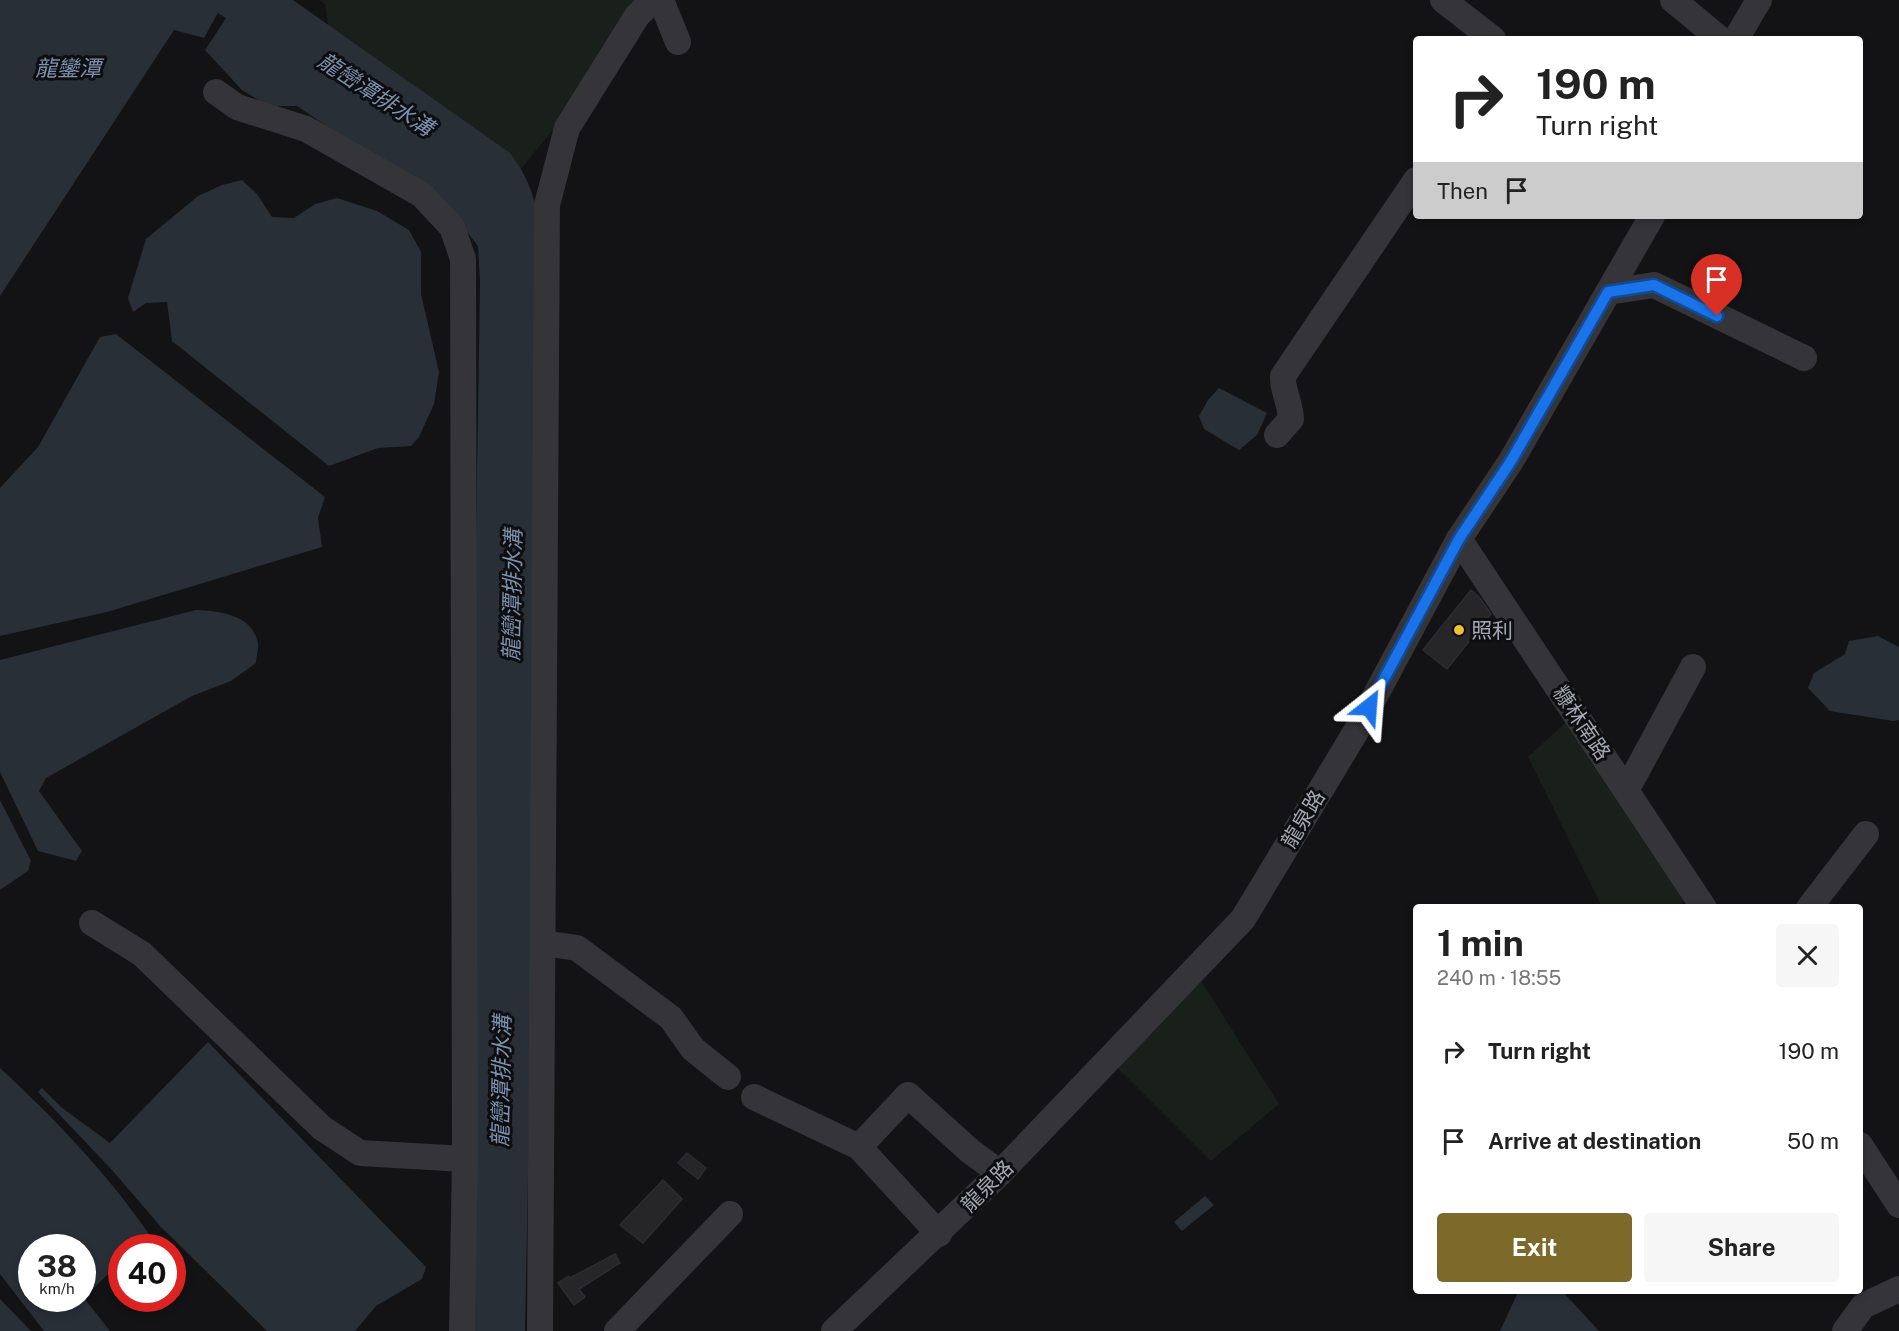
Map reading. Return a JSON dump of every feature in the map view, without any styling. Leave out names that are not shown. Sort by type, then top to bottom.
[{"type":"street","points":[[540,1331],[548,205],[567,128],[637,16],[653,0]]},
{"type":"street","points":[[661,0],[678,42]]},
{"type":"street","points":[[1443,0],[1489,36]]},
{"type":"street","points":[[1673,0],[1716,36]]},
{"type":"street","points":[[1738,36],[1759,0]]},
{"type":"street","points":[[216,92],[237,107],[306,129],[422,195],[452,228],[463,259],[465,1159],[462,1331]]},
{"type":"street","points":[[1277,435],[1291,418],[1290,399],[1282,386],[1283,376],[1413,184]]},
{"type":"street","name":"龍泉路","points":[[834,1331],[939,1234],[1000,1173],[1243,919],[1358,728],[1459,539],[1511,461],[1650,219]]},
{"type":"street","points":[[1608,292],[1654,285],[1804,358]]},
{"type":"street","name":"糠林南路","points":[[1459,539],[1701,904]]},
{"type":"street","points":[[1627,789],[1693,667]]},
{"type":"street","points":[[1812,904],[1866,834]]},
{"type":"street","points":[[92,922],[142,954],[322,1128],[360,1153],[465,1159]]},
{"type":"street","points":[[543,943],[577,948],[671,1018],[693,1049],[728,1077]]},
{"type":"street","points":[[859,1147],[908,1095],[970,1151],[1000,1173]]},
{"type":"street","points":[[754,1097],[859,1147],[939,1234]]},
{"type":"street","points":[[1863,1150],[1899,1205]]},
{"type":"street","points":[[617,1331],[730,1214]]},
{"type":"street","points":[[1845,1331],[1863,1306],[1899,1289]]},
{"type":"shaded area","points":[[319,0],[658,0],[517,174],[330,38],[325,4]]},
{"type":"shaded area","points":[[1576,713],[1690,887],[1682,904],[1601,904],[1528,757]]},
{"type":"shaded area","points":[[1198,976],[1279,1104],[1211,1161],[1117,1067]]},
{"type":"water","name":"龍鑾潭","points":[[0,0],[225,0],[204,38],[174,30],[0,296]]},
{"type":"water","points":[[238,0],[293,0],[510,153],[529,187],[539,222],[545,297],[525,1331],[464,1331],[480,282],[478,246],[449,209],[297,106],[268,106],[242,90],[205,50]]},
{"type":"water","points":[[242,180],[257,194],[272,217],[294,218],[315,204],[337,198],[377,211],[409,230],[421,252],[421,294],[439,372],[434,404],[419,437],[411,446],[378,448],[329,466],[172,341],[167,302],[146,303],[133,312],[128,298],[146,239],[198,196],[222,185]]},
{"type":"water","points":[[116,334],[325,497],[318,518],[322,547],[107,612],[0,636],[0,488],[38,447],[100,337]]},
{"type":"water","points":[[1219,388],[1267,413],[1257,435],[1239,450],[1204,429],[1199,416],[1208,400]]},
{"type":"water","points":[[196,610],[234,616],[249,626],[258,644],[256,663],[231,681],[192,696],[46,778],[39,791],[82,851],[76,861],[38,851],[0,772],[0,660]]},
{"type":"water","points":[[1878,636],[1899,647],[1899,720],[1830,711],[1808,688],[1814,673],[1845,654],[1849,641]]},
{"type":"water","points":[[0,800],[31,861],[28,871],[0,890]]},
{"type":"water","points":[[208,1042],[426,1267],[422,1279],[376,1306],[355,1331],[267,1331],[186,1252],[186,1234],[168,1234],[112,1170],[38,1092],[42,1088],[61,1107],[110,1143]]},
{"type":"water","points":[[0,1068],[79,1147],[133,1211],[149,1234],[108,1234],[108,1274],[96,1286],[96,1234],[18,1234],[18,1297],[0,1274]]},
{"type":"water","points":[[1205,1196],[1214,1205],[1182,1231],[1174,1222]]},
{"type":"water","points":[[1517,1294],[1565,1294],[1599,1331],[1500,1331]]},
{"type":"water","points":[[0,1299],[31,1331],[0,1331]]},
{"type":"water","points":[[29,1312],[95,1312],[110,1331],[44,1331]]},
{"type":"building","name":"照利","points":[[1471,590],[1491,614],[1447,669],[1423,650]]},
{"type":"building","points":[[687,1153],[706,1168],[698,1179],[678,1163]]},
{"type":"building","points":[[663,1180],[682,1199],[643,1243],[620,1225]]},
{"type":"building","points":[[615,1254],[620,1263],[579,1289],[585,1297],[574,1305],[558,1283]]},
{"type":"waterway","name":"龍巒潭排水溝","points":[[225,0],[269,27]]},
{"type":"place","name":"照利","points":[[1459,630]]},
{"type":"route","points":[[1369,707],[1459,539],[1511,461],[1608,292],[1654,285],[1717,316]]}]
